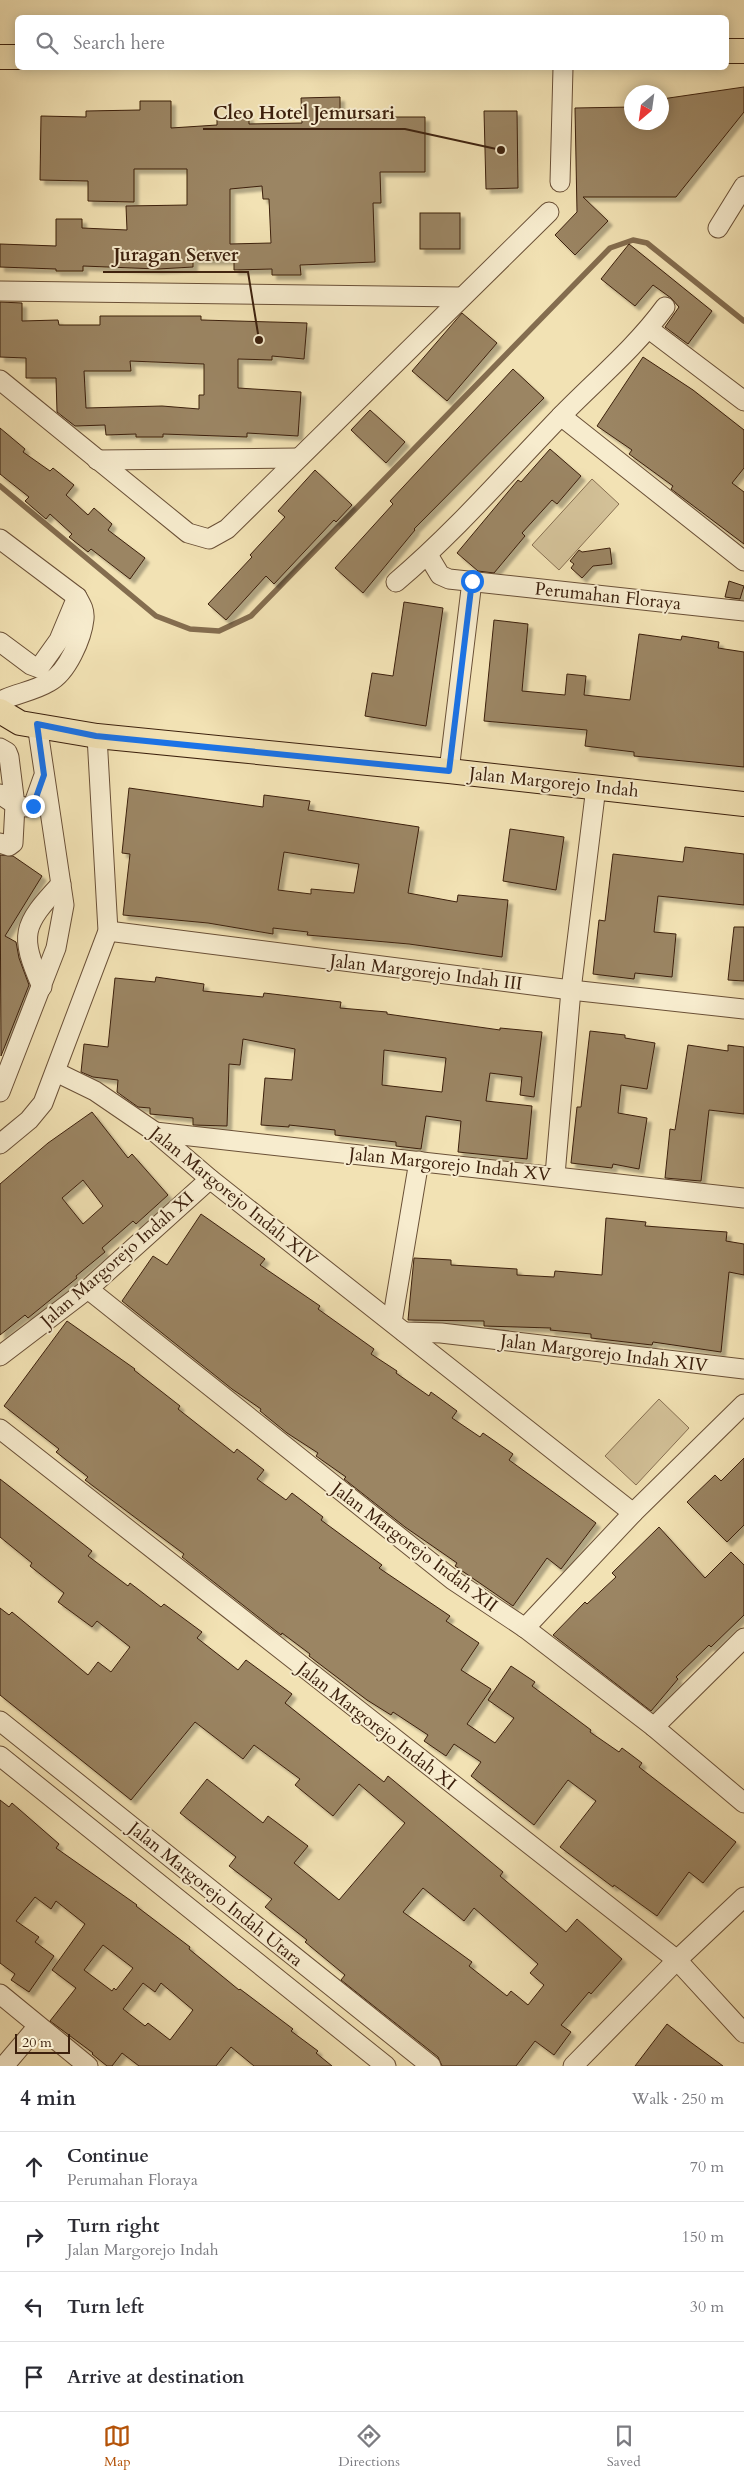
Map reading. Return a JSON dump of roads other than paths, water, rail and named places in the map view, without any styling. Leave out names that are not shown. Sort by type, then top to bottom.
[{"type":"main road","points":[[729,51],[744,51]]},
{"type":"main road","points":[[0,57],[15,57]]},
{"type":"main road","name":"Jalan Margorejo Indah","points":[[2,701],[20,723],[37,724],[96,736],[449,771],[744,804]]},
{"type":"street","points":[[560,182],[563,70]]},
{"type":"street","points":[[718,228],[744,186]]},
{"type":"street","points":[[0,380],[188,533],[200,538],[209,539],[227,529],[549,212]]},
{"type":"street","points":[[0,291],[461,297]]},
{"type":"street","points":[[396,582],[428,555],[561,416],[649,329],[665,307]]},
{"type":"street","points":[[649,329],[744,402]]},
{"type":"street","points":[[561,416],[744,561]]},
{"type":"street","points":[[97,460],[298,458]]},
{"type":"street","points":[[0,539],[77,597],[83,607],[84,618],[69,662],[60,675],[48,683],[2,701]]},
{"type":"street","name":"Perumahan Floraya","points":[[428,555],[440,575],[445,578],[744,611]]},
{"type":"street","points":[[449,771],[472,581]]},
{"type":"street","points":[[0,642],[31,666],[39,668],[62,634],[77,597]]},
{"type":"street","points":[[0,1092],[56,948],[64,906],[37,724]]},
{"type":"street","points":[[0,1144],[29,1120],[43,1104],[108,931],[96,736]]},
{"type":"street","points":[[0,748],[8,754],[16,802],[13,843],[10,846],[0,843]]},
{"type":"street","points":[[16,802],[44,775]]},
{"type":"street","points":[[555,1176],[571,990],[596,787]]},
{"type":"street","points":[[42,987],[28,956],[26,937],[31,920],[61,884]]},
{"type":"street","name":"Jalan Margorejo Indah III","points":[[108,931],[571,990],[744,1009]]},
{"type":"street","name":"Jalan Margorejo Indah XIV","points":[[56,1072],[95,1091],[156,1132],[210,1179],[634,1513]]},
{"type":"street","name":"Jalan Margorejo Indah XV","points":[[156,1132],[419,1160],[744,1198]]},
{"type":"street","points":[[398,1327],[419,1160]]},
{"type":"street","name":"Jalan Margorejo Indah XI","points":[[0,1356],[88,1289],[210,1179]]},
{"type":"street","name":"Jalan Margorejo Indah XII","points":[[88,1289],[453,1580],[525,1628],[654,1727],[744,1803]]},
{"type":"street","name":"Jalan Margorejo Indah XIV","points":[[398,1327],[744,1369]]},
{"type":"street","points":[[525,1628],[634,1513],[744,1404]]},
{"type":"street","name":"Jalan Margorejo Indah XI","points":[[0,1429],[677,1960],[744,2033]]},
{"type":"street","points":[[654,1727],[744,1638]]},
{"type":"street","name":"Jalan Margorejo Indah Utara","points":[[0,1721],[431,2066]]},
{"type":"street","name":"Jalan Margorejo Indah Utara","points":[[0,1756],[386,2066]]},
{"type":"street","points":[[573,2066],[677,1960],[744,1896]]},
{"type":"street","points":[[0,1994],[88,2066]]},
{"type":"street","points":[[4,2066],[38,2026]]},
{"type":"waterway","points":[[0,486],[156,616],[190,629],[219,631],[251,616],[610,248],[633,240],[647,243],[744,321]]},
{"type":"place","name":"Cleo Hotel Jemursari","points":[[501,150]]},
{"type":"place","name":"Juragan Server","points":[[259,340]]}]
